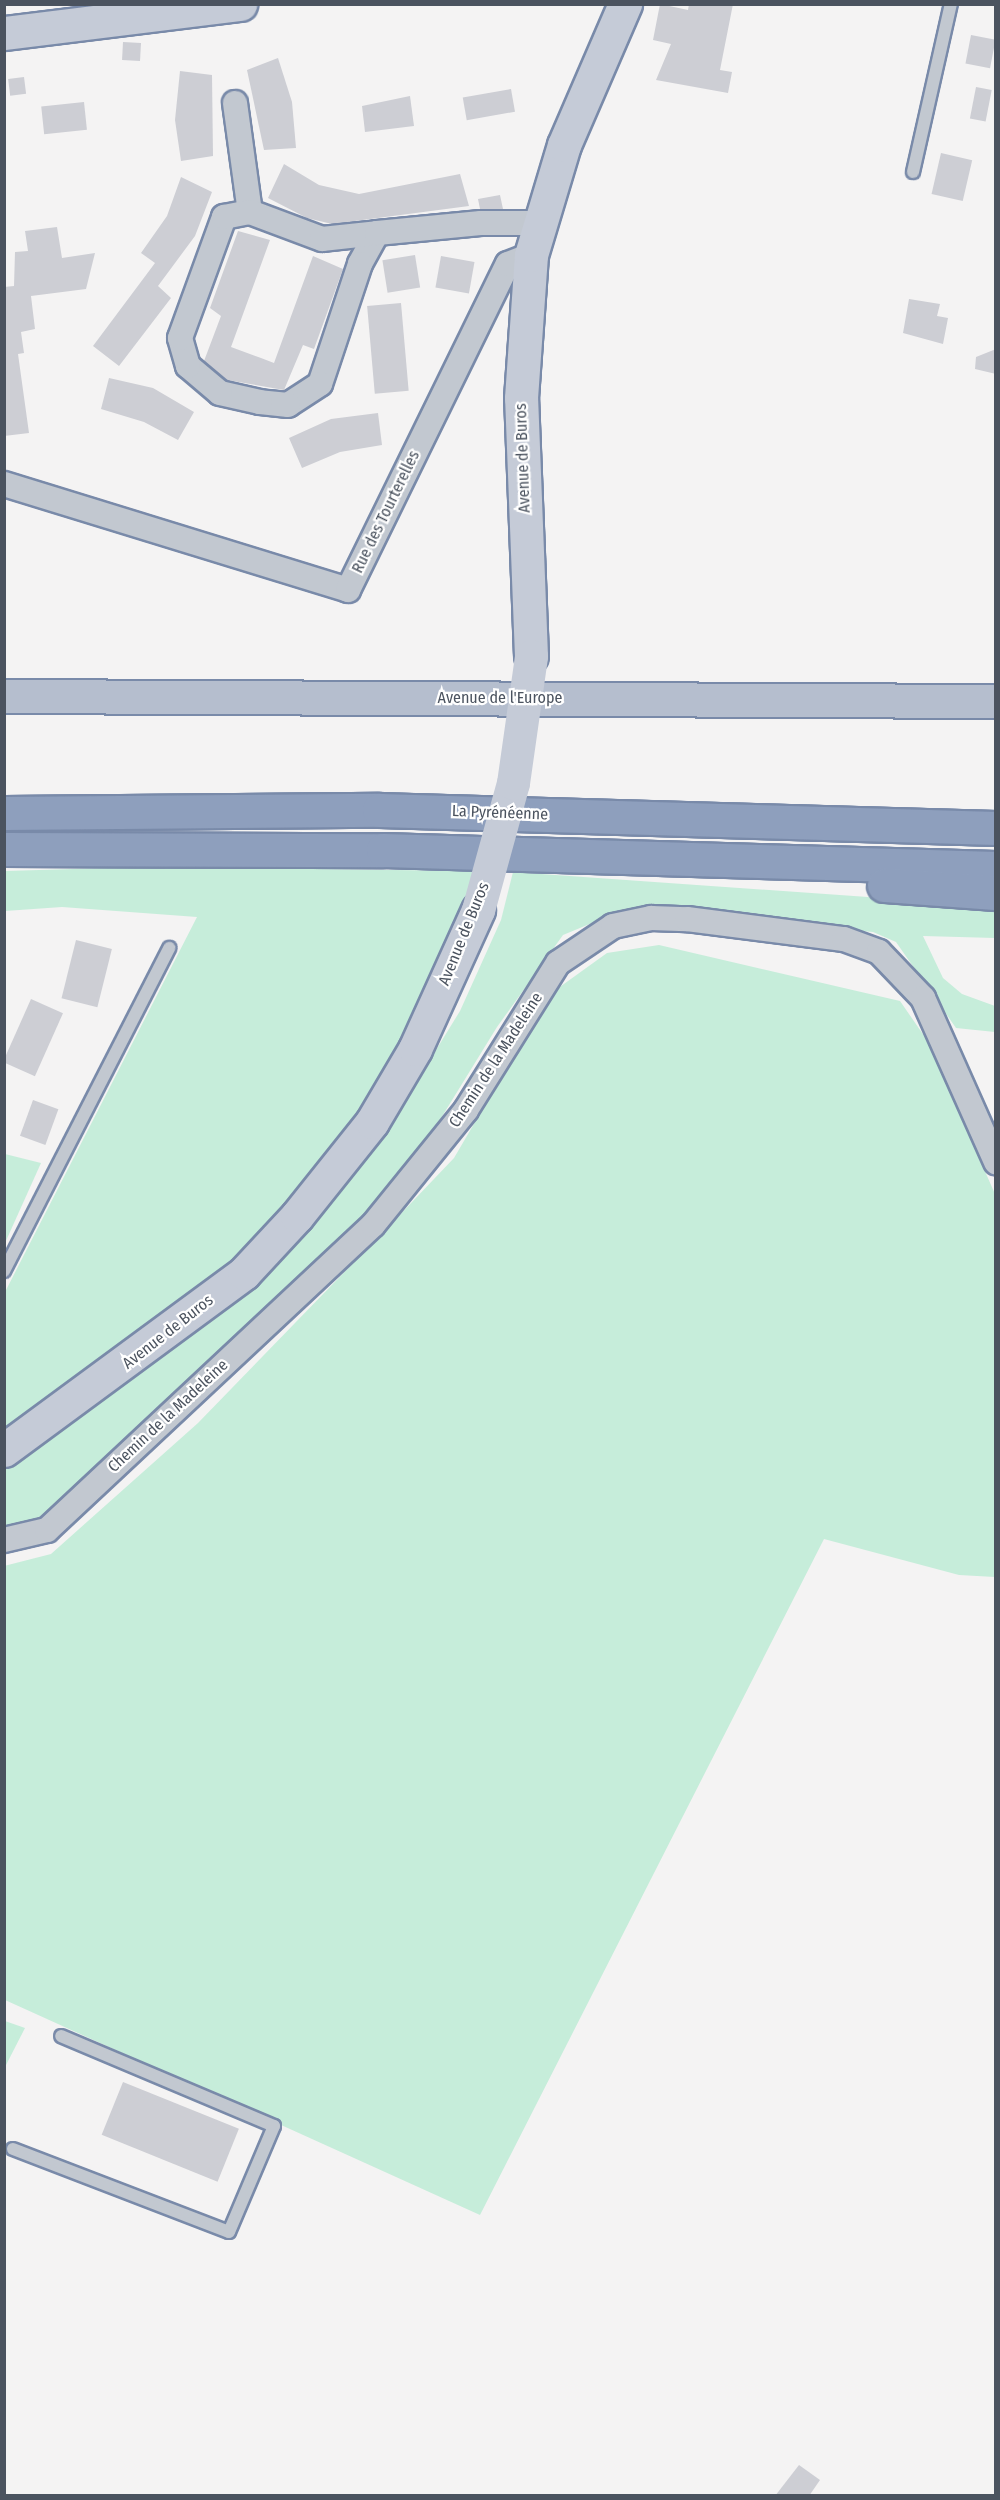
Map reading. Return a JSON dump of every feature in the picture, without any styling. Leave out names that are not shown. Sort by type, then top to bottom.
[{"type":"highway","name":"La Pyrénéenne","points":[[4,813],[379,810],[996,828]]},
{"type":"highway","points":[[4,849],[793,859],[996,868]]},
{"type":"highway","points":[[793,859],[829,882],[996,892]]},
{"type":"main road","name":"Avenue de l'Europe","points":[[4,696],[996,701]]},
{"type":"street","points":[[4,33],[240,4]]},
{"type":"street","name":"Avenue de Buros","points":[[4,1450],[244,1273],[297,1216],[372,1122],[415,1049],[478,910],[513,783],[531,656],[521,398],[531,255],[538,223],[564,145],[626,4]]},
{"type":"street","points":[[235,103],[250,212]]},
{"type":"street","points":[[377,233],[360,264],[320,384],[288,405],[219,393],[188,366],[180,338],[224,217],[250,212],[322,239],[377,233],[538,223]]},
{"type":"street","points":[[343,237],[360,264]]},
{"type":"street","name":"Rue des Tourterelles","points":[[4,484],[348,590],[508,264],[531,255]]},
{"type":"street","name":"Chemin de la Madeleine","points":[[4,1540],[47,1530],[373,1225],[466,1110],[558,963],[613,926],[651,918],[687,919],[844,939],[879,952],[923,998],[996,1162]]},
{"type":"lane","points":[[913,172],[951,4]]},
{"type":"lane","points":[[4,1271],[169,948]]},
{"type":"lane","points":[[13,2149],[229,2232],[274,2126],[61,2036]]},
{"type":"green space","points":[[141,867],[475,871],[442,968],[352,1127],[234,1264],[5,1431],[5,1292],[197,917],[62,907],[5,911],[5,871]]},
{"type":"green space","points":[[513,872],[995,906],[995,938],[923,936],[943,978],[962,994],[995,1006],[995,1032],[956,1028],[896,942],[873,932],[626,909],[563,935],[497,1027],[414,1162],[367,1217],[40,1524],[5,1530],[4,1467],[221,1309],[285,1250],[380,1141],[460,1011],[501,920]]},
{"type":"green space","points":[[659,945],[900,1001],[927,1040],[995,1194],[995,1577],[959,1575],[824,1539],[480,2215],[5,2000],[4,1566],[51,1554],[198,1423],[392,1223],[454,1158],[550,994],[607,953]]},
{"type":"green space","points":[[4,1154],[41,1163],[5,1243]]},
{"type":"green space","points":[[4,2021],[25,2028],[5,2067]]},
{"type":"building","points":[[660,4],[688,10],[689,4],[733,4],[720,70],[732,72],[728,93],[656,80],[671,44],[653,40]]},
{"type":"building","points":[[971,35],[996,40],[990,68],[965,63]]},
{"type":"building","points":[[123,42],[141,43],[140,61],[122,60]]},
{"type":"building","points":[[278,58],[292,102],[296,148],[264,150],[247,70]]},
{"type":"building","points":[[180,71],[212,75],[213,156],[181,161],[175,120]]},
{"type":"building","points":[[24,77],[26,94],[10,96],[8,79]]},
{"type":"building","points":[[976,87],[992,90],[986,121],[970,118]]},
{"type":"building","points":[[511,89],[515,112],[467,120],[463,98]]},
{"type":"building","points":[[410,96],[414,126],[365,132],[362,106]]},
{"type":"building","points":[[84,102],[87,130],[44,134],[41,106]]},
{"type":"building","points":[[941,153],[972,160],[963,201],[932,194]]},
{"type":"building","points":[[284,164],[319,185],[359,194],[460,174],[469,206],[332,224],[307,218],[268,198]]},
{"type":"building","points":[[181,177],[212,192],[195,236],[158,286],[171,298],[119,366],[93,346],[155,263],[141,253],[167,216]]},
{"type":"building","points":[[500,195],[503,209],[480,209],[478,199]]},
{"type":"building","points":[[57,227],[62,258],[95,253],[86,289],[31,296],[35,329],[21,332],[24,353],[18,354],[29,433],[4,436],[4,287],[14,286],[15,252],[28,251],[25,231]]},
{"type":"building","points":[[238,231],[270,240],[231,347],[274,363],[313,256],[343,269],[314,349],[303,345],[284,390],[227,380],[204,361],[221,316],[210,308]]},
{"type":"building","points":[[415,255],[420,288],[388,293],[382,260]]},
{"type":"building","points":[[441,256],[474,262],[469,293],[435,288]]},
{"type":"building","points":[[909,299],[940,304],[937,316],[948,318],[943,344],[903,333]]},
{"type":"building","points":[[401,303],[409,391],[375,394],[367,306]]},
{"type":"building","points":[[996,349],[996,374],[975,369],[976,357]]},
{"type":"building","points":[[109,378],[153,388],[194,412],[178,440],[144,422],[101,409]]},
{"type":"building","points":[[378,413],[382,445],[340,452],[302,468],[289,438],[331,419]]},
{"type":"building","points":[[76,940],[112,949],[97,1007],[61,998]]},
{"type":"building","points":[[31,999],[63,1013],[35,1076],[4,1063]]},
{"type":"building","points":[[33,1100],[58,1109],[45,1145],[20,1136]]},
{"type":"building","points":[[123,2082],[239,2129],[218,2182],[102,2135]]},
{"type":"building","points":[[799,2465],[820,2480],[809,2496],[775,2496]]}]
